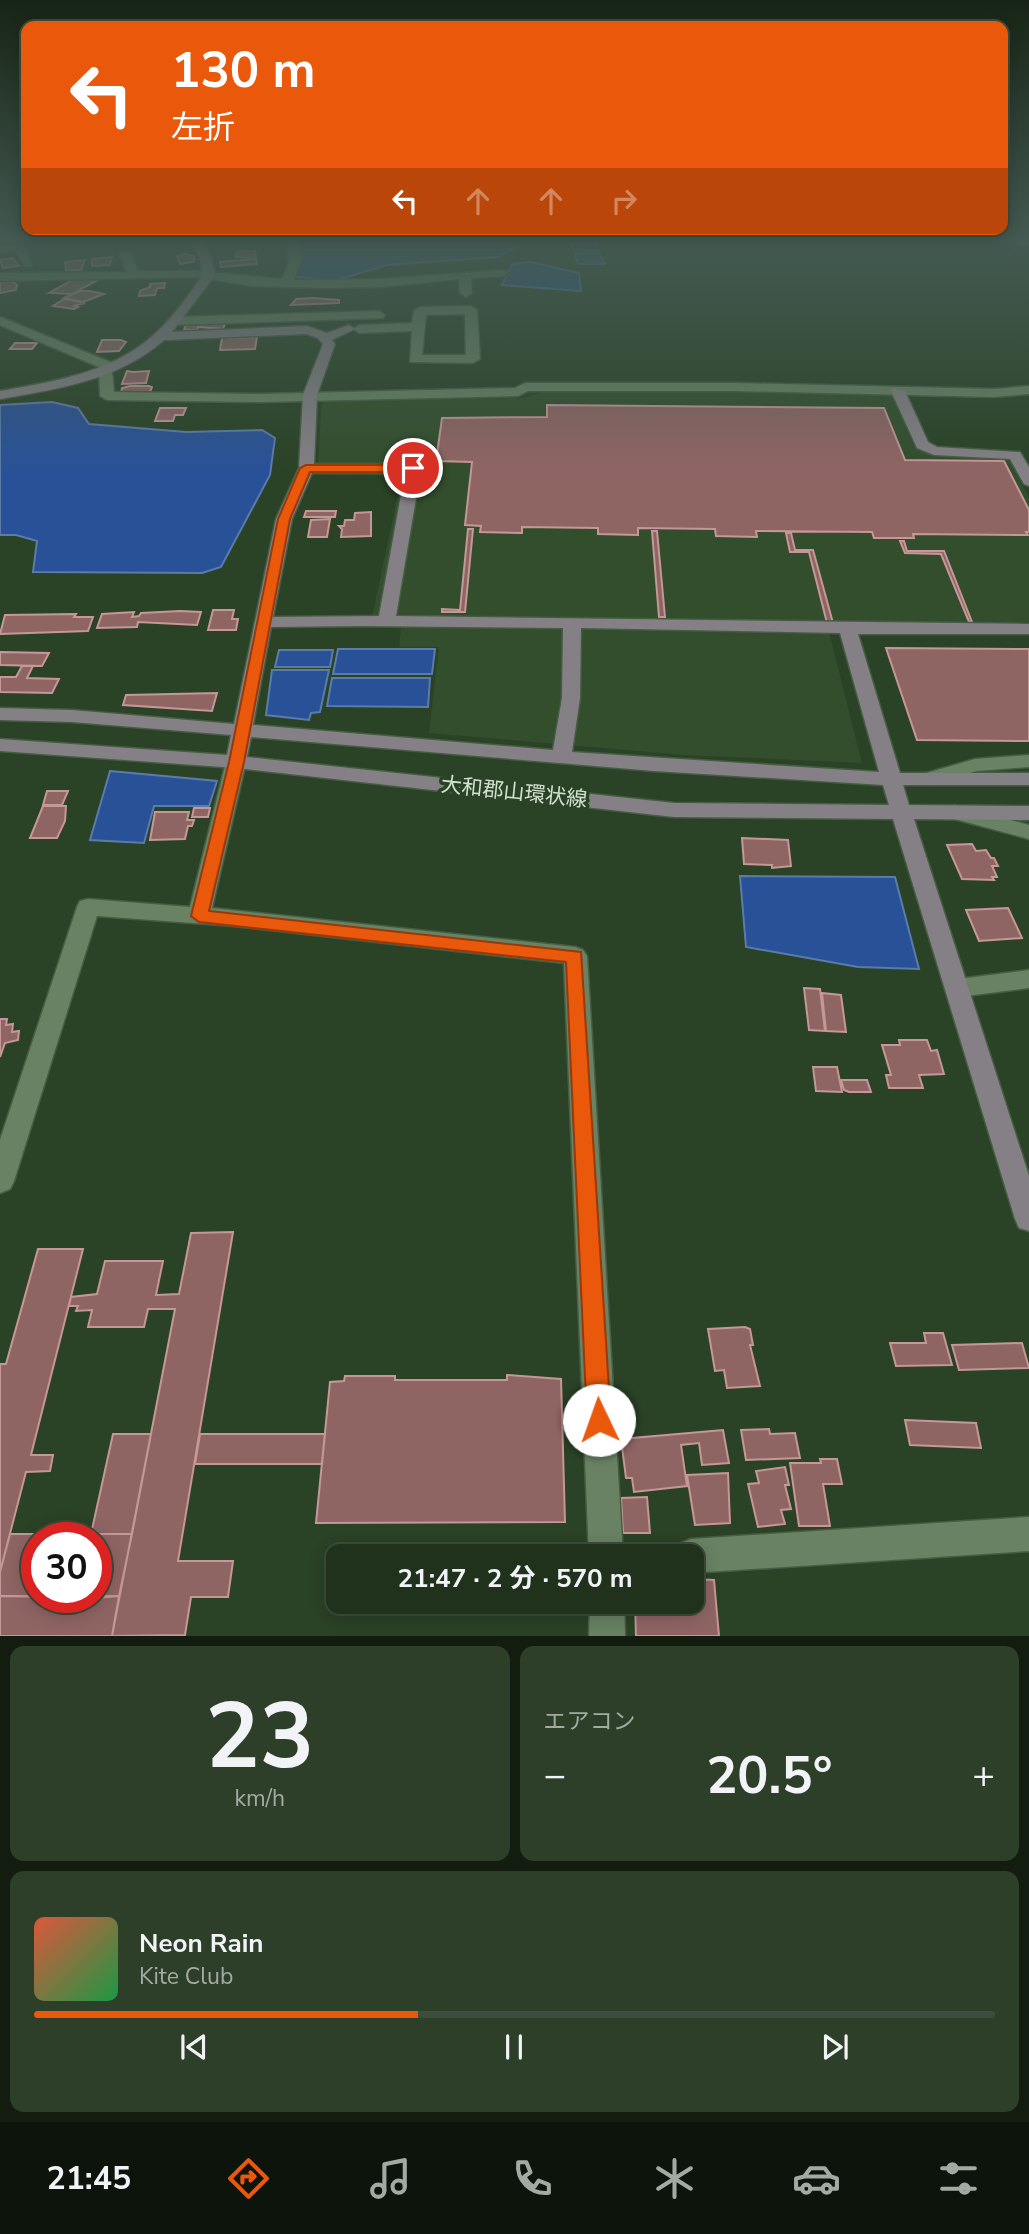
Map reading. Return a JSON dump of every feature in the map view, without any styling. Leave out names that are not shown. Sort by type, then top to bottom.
[{"type":"street","points":[[0,395],[61,383],[131,358],[162,336],[176,318]]},
{"type":"street","points":[[174,321],[265,318]]},
{"type":"street","points":[[419,318],[415,359],[473,359],[471,318]]},
{"type":"street","points":[[0,321],[107,368]]},
{"type":"street","points":[[162,336],[417,327]]},
{"type":"street","points":[[307,330],[326,338],[349,329]]},
{"type":"street","points":[[199,916],[236,762],[284,519],[306,468],[310,395],[320,362],[328,347],[326,338]]},
{"type":"street","points":[[107,368],[107,396],[216,399],[518,392],[525,387],[610,386],[898,391],[1029,390]]},
{"type":"street","points":[[898,391],[922,445],[934,451],[1015,455],[1029,481]]},
{"type":"street","points":[[306,468],[413,468],[387,620]]},
{"type":"street","points":[[265,622],[572,621],[848,630],[1029,629]]},
{"type":"street","points":[[562,755],[571,698],[572,621]]},
{"type":"street","points":[[848,630],[901,812],[1029,1219]]},
{"type":"street","name":"大和郡山環状線","points":[[0,714],[72,716],[562,755],[653,765],[892,779],[1029,779]]},
{"type":"street","name":"大和郡山環状線","points":[[0,746],[54,747],[236,762],[674,810],[1029,813]]},
{"type":"street","points":[[930,779],[975,765],[1029,761]]},
{"type":"street","points":[[954,812],[1029,832]]},
{"type":"street","points":[[0,1181],[88,907],[199,916],[575,956],[605,1544]]},
{"type":"street","points":[[958,988],[1029,979]]},
{"type":"street","points":[[704,1555],[1029,1534]]},
{"type":"street","points":[[607,1614],[607,1636]]},
{"type":"shaded area","points":[[580,388],[892,395],[913,443],[921,449],[1002,457],[1010,461],[1029,498],[1029,622],[827,624],[862,763],[683,755],[429,733],[439,647],[399,647],[401,627],[370,626],[402,476],[317,474],[322,400],[525,398],[549,390]]},
{"type":"water","points":[[52,402],[78,408],[89,424],[186,432],[262,430],[275,438],[270,475],[221,567],[202,573],[33,572],[37,541],[16,535],[0,535],[0,405]]},
{"type":"water","points":[[338,649],[435,649],[432,674],[333,674]]},
{"type":"water","points":[[279,650],[333,650],[330,667],[275,667]]},
{"type":"water","points":[[272,670],[329,670],[320,712],[311,713],[309,720],[266,715]]},
{"type":"water","points":[[332,678],[430,678],[428,707],[327,706]]},
{"type":"water","points":[[110,771],[217,781],[209,806],[154,806],[144,843],[90,840]]},
{"type":"water","points":[[740,876],[895,877],[919,969],[858,967],[746,947]]},
{"type":"building","points":[[186,324],[225,324],[223,329],[198,327],[197,330],[184,330]]},
{"type":"building","points":[[257,337],[255,349],[220,350],[222,338]]},
{"type":"building","points":[[102,340],[126,342],[119,351],[97,352]]},
{"type":"building","points":[[15,343],[37,343],[32,349],[10,349]]},
{"type":"building","points":[[127,371],[149,371],[146,383],[122,384]]},
{"type":"building","points":[[152,387],[149,394],[121,394],[122,388]]},
{"type":"building","points":[[547,405],[884,408],[905,460],[1004,461],[1029,510],[1029,532],[1026,532],[1028,535],[913,534],[914,538],[874,538],[872,532],[756,531],[757,537],[716,536],[715,529],[638,528],[638,535],[598,534],[598,528],[522,527],[522,533],[480,532],[481,526],[465,525],[472,462],[436,461],[442,418],[547,417]]},
{"type":"building","points":[[160,408],[186,408],[183,415],[175,415],[173,421],[155,421]]},
{"type":"building","points":[[306,511],[336,511],[335,517],[304,517]]},
{"type":"building","points":[[371,512],[371,536],[341,537],[342,529],[339,526],[344,526],[345,520],[354,520],[355,513]]},
{"type":"building","points":[[330,519],[327,537],[308,537],[311,520]]},
{"type":"building","points":[[468,529],[473,529],[465,612],[442,612],[442,609],[460,610]]},
{"type":"building","points":[[652,531],[657,531],[665,617],[659,617]]},
{"type":"building","points":[[786,533],[791,533],[795,550],[813,550],[833,623],[827,623],[809,552],[790,552]]},
{"type":"building","points":[[900,541],[904,541],[907,551],[944,551],[972,622],[969,622],[941,554],[905,553]]},
{"type":"building","points":[[213,610],[234,610],[232,619],[238,619],[236,630],[208,630]]},
{"type":"building","points":[[134,612],[132,617],[141,613],[201,612],[197,625],[138,622],[137,627],[97,628],[102,614]]},
{"type":"building","points":[[76,614],[74,617],[93,617],[88,631],[0,634],[5,615]]},
{"type":"building","points":[[886,648],[1029,649],[1029,741],[917,740]]},
{"type":"building","points":[[0,652],[49,653],[42,666],[0,665]]},
{"type":"building","points":[[22,666],[33,666],[27,678],[59,679],[52,693],[0,692],[0,677],[16,677]]},
{"type":"building","points":[[217,693],[212,711],[123,705],[126,695]]},
{"type":"building","points":[[47,791],[68,791],[62,805],[43,805]]},
{"type":"building","points":[[43,806],[66,806],[65,821],[57,838],[30,838]]},
{"type":"building","points":[[194,808],[210,808],[208,817],[192,817]]},
{"type":"building","points":[[155,812],[189,812],[187,820],[194,820],[192,826],[188,826],[185,839],[150,840]]},
{"type":"building","points":[[742,838],[788,840],[791,866],[772,868],[772,865],[744,864]]},
{"type":"building","points":[[972,844],[976,851],[986,850],[991,858],[994,858],[998,866],[992,866],[997,877],[992,877],[994,880],[962,879],[947,845]]},
{"type":"building","points":[[1008,908],[1022,938],[979,941],[966,910]]},
{"type":"building","points":[[804,988],[820,989],[825,1031],[809,1030]]},
{"type":"building","points":[[822,993],[841,995],[846,1032],[826,1031]]},
{"type":"building","points":[[0,1019],[7,1019],[6,1025],[13,1024],[12,1032],[19,1031],[18,1040],[5,1043],[0,1057]]},
{"type":"building","points":[[899,1040],[927,1040],[931,1051],[937,1050],[944,1074],[919,1075],[923,1088],[889,1088],[886,1075],[891,1075],[882,1045],[900,1045]]},
{"type":"building","points":[[813,1067],[837,1067],[842,1092],[816,1091]]},
{"type":"building","points":[[841,1080],[867,1080],[871,1092],[844,1090]]},
{"type":"building","points":[[233,1232],[178,1561],[233,1561],[228,1597],[191,1597],[185,1635],[112,1636],[175,1309],[148,1309],[144,1327],[88,1327],[92,1310],[76,1311],[78,1306],[69,1306],[71,1297],[97,1294],[105,1261],[163,1261],[156,1295],[179,1294],[191,1233]]},
{"type":"building","points":[[38,1249],[83,1249],[31,1455],[53,1455],[50,1471],[26,1472],[0,1572],[0,1364],[6,1364]]},
{"type":"building","points":[[708,1329],[750,1329],[753,1345],[750,1345],[760,1386],[727,1388],[724,1370],[715,1371]]},
{"type":"building","points":[[924,1333],[943,1333],[952,1365],[896,1366],[890,1343],[926,1343]]},
{"type":"building","points":[[1022,1343],[1029,1368],[959,1370],[952,1345]]},
{"type":"building","points":[[507,1375],[561,1379],[565,1522],[316,1523],[330,1382],[344,1381],[345,1376],[395,1376],[395,1380],[507,1380]]},
{"type":"building","points":[[905,1420],[976,1423],[981,1448],[910,1445]]},
{"type":"building","points":[[769,1429],[770,1434],[795,1433],[800,1458],[746,1460],[741,1430]]},
{"type":"building","points":[[723,1430],[729,1463],[702,1465],[699,1443],[681,1445],[687,1486],[634,1492],[632,1478],[626,1478],[621,1439]]},
{"type":"building","points":[[113,1434],[151,1434],[132,1534],[112,1534],[112,1522],[94,1522]]},
{"type":"building","points":[[200,1434],[325,1434],[322,1464],[195,1464]]},
{"type":"building","points":[[820,1459],[837,1459],[842,1484],[823,1484],[830,1526],[799,1526],[790,1463],[821,1463]]},
{"type":"building","points":[[785,1467],[789,1485],[785,1485],[791,1509],[781,1510],[785,1524],[758,1527],[748,1484],[759,1483],[756,1471]]},
{"type":"building","points":[[728,1473],[730,1523],[695,1525],[687,1475]]},
{"type":"building","points":[[647,1497],[650,1533],[623,1533],[621,1498]]},
{"type":"building","points":[[10,1534],[21,1534],[21,1596],[0,1596],[0,1572]]},
{"type":"building","points":[[112,1534],[132,1534],[119,1596],[112,1596]]},
{"type":"building","points":[[704,1580],[714,1580],[719,1636],[636,1636],[635,1614],[704,1614]]},
{"type":"building","points":[[0,1596],[21,1596],[21,1613],[112,1613],[112,1597],[119,1596],[112,1636],[0,1636]]},
{"type":"route","points":[[413,468],[306,468],[284,519],[236,762],[199,916],[575,956],[599,1420]]}]
